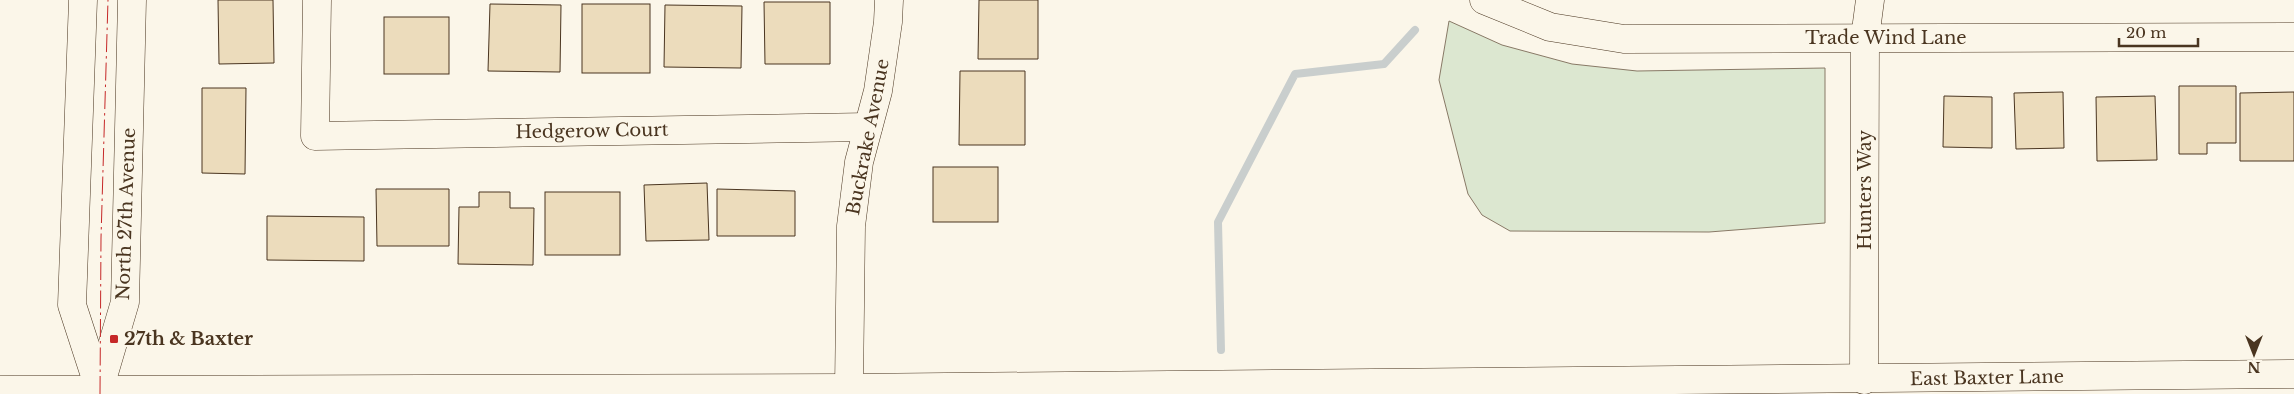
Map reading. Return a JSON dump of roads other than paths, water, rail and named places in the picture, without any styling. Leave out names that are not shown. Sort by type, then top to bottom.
[{"type":"street","points":[[83,0],[72,305],[100,392]]},
{"type":"street","name":"North 27th Avenue","points":[[100,392],[125,302],[132,0]]},
{"type":"street","name":"Hedgerow Court","points":[[317,0],[315,136],[868,126]]},
{"type":"street","name":"Buckrake Avenue","points":[[848,391],[851,226],[859,162],[878,91],[888,22],[889,0]]},
{"type":"street","name":"Trade Wind Lane","points":[[1484,0],[1550,27],[1624,38],[2294,37]]},
{"type":"street","name":"Hunters Way","points":[[1864,380],[1865,38],[1870,0]]},
{"type":"street","name":"East Baxter Lane","points":[[0,390],[100,392],[1537,388],[1864,380],[2294,374]]},
{"type":"waterway","points":[[1221,350],[1218,222],[1295,74],[1384,64],[1415,30]]},
{"type":"place","name":"27th & Baxter","points":[[114,339]]}]
